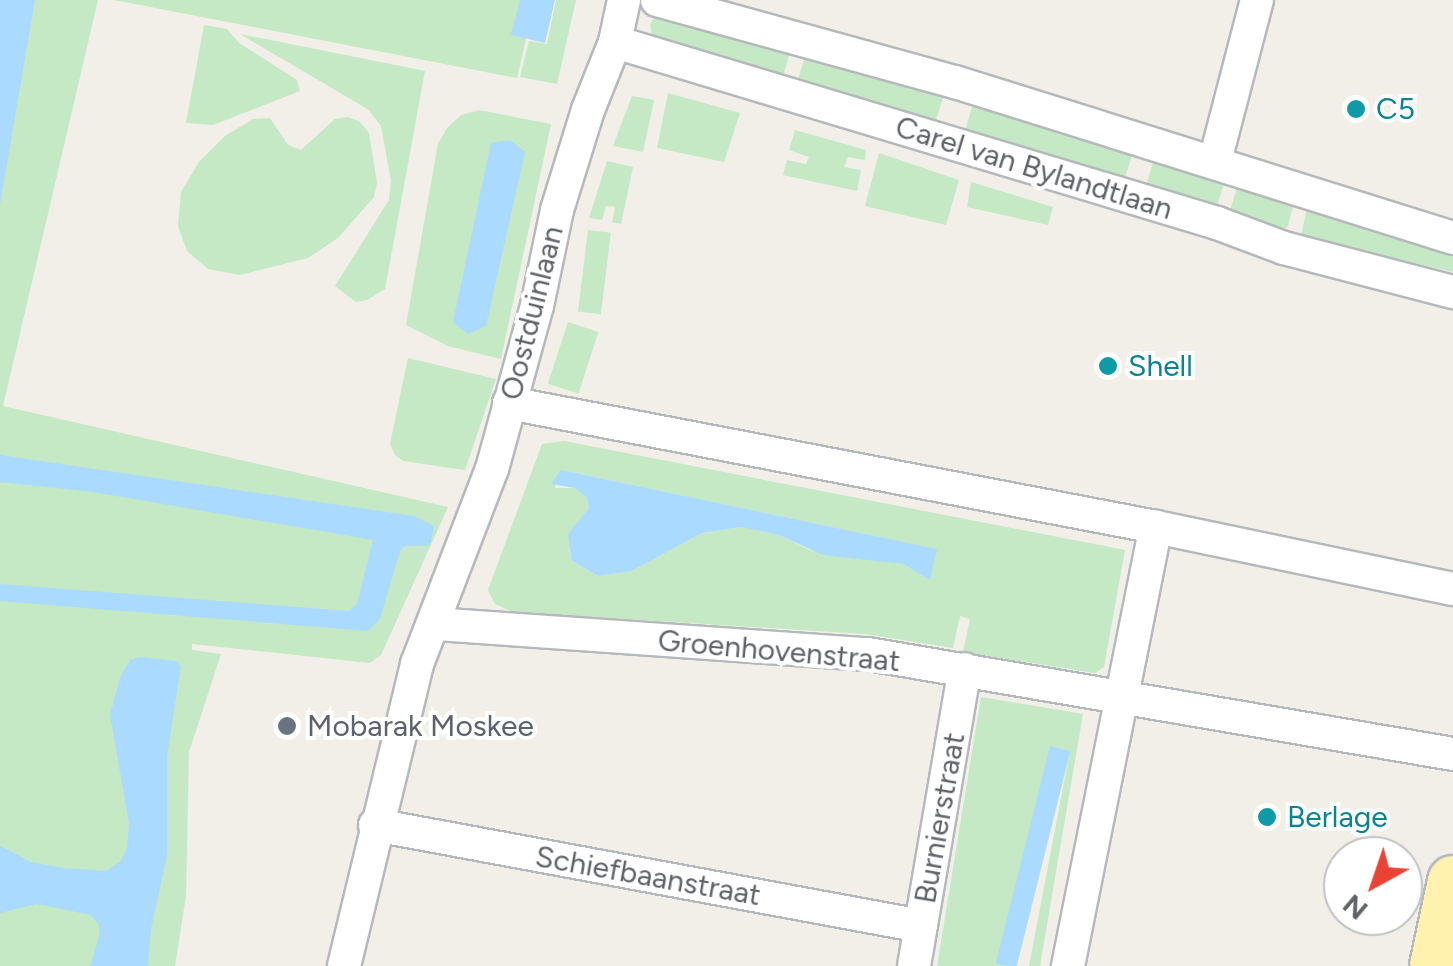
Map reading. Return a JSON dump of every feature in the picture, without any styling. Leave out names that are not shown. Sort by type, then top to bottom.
[{"type":"main road","points":[[1435,966],[1453,881]]},
{"type":"street","name":"Oostduinlaan","points":[[368,966],[386,827],[416,664],[492,469],[558,210],[615,42],[624,0]]},
{"type":"street","name":"Carel van Bylandtlaan","points":[[658,0],[955,82],[1453,238]]},
{"type":"street","points":[[1215,162],[1256,0]]},
{"type":"street","name":"Carel van Bylandtlaan","points":[[615,42],[1217,223],[1284,248],[1453,292]]},
{"type":"street","points":[[509,403],[1156,526],[1453,589]]},
{"type":"street","points":[[1068,966],[1156,526]]},
{"type":"street","name":"Groenhovenstraat","points":[[434,624],[868,654],[1453,754]]},
{"type":"street","name":"Burnierstraat","points":[[914,966],[966,669]]},
{"type":"street","name":"Oostduinlaan","points":[[344,966],[386,827]]},
{"type":"street","name":"Schiefbaanstraat","points":[[386,827],[921,926]]},
{"type":"green space","points":[[0,0],[98,0],[3,406],[448,507],[381,655],[370,663],[192,644],[192,650],[221,654],[189,752],[186,896],[175,966],[0,966]]},
{"type":"green space","points":[[114,0],[535,0],[517,78]]},
{"type":"green space","points":[[556,0],[576,0],[557,84],[520,77],[529,41],[547,44]]},
{"type":"green space","points":[[663,6],[792,45],[781,84],[654,46],[650,24]]},
{"type":"green space","points":[[204,25],[227,29],[239,43],[297,80],[300,91],[213,125],[186,123]]},
{"type":"green space","points":[[240,34],[425,71],[385,289],[367,300],[356,302],[335,286],[389,200],[391,181],[381,126],[369,110]]},
{"type":"green space","points":[[807,50],[945,92],[933,131],[795,89]]},
{"type":"green space","points":[[668,93],[740,113],[724,162],[657,148]]},
{"type":"green space","points":[[632,96],[654,100],[643,152],[613,146]]},
{"type":"green space","points":[[974,101],[1134,150],[1122,187],[963,138]]},
{"type":"green space","points":[[479,110],[551,124],[501,359],[448,346],[406,325],[438,144],[461,115]]},
{"type":"green space","points":[[348,117],[360,122],[369,133],[377,183],[374,197],[338,238],[308,258],[240,275],[208,269],[187,251],[178,226],[181,192],[199,162],[225,136],[253,119],[270,118],[288,145],[301,150],[335,119]]},
{"type":"green space","points":[[795,130],[866,150],[865,160],[848,157],[844,167],[861,170],[857,191],[783,175],[787,160],[806,164],[809,157],[789,150]]},
{"type":"green space","points":[[879,153],[959,180],[946,225],[865,206]]},
{"type":"green space","points":[[1155,156],[1226,178],[1214,215],[1144,193]]},
{"type":"green space","points":[[607,161],[633,167],[621,224],[612,222],[615,207],[606,206],[602,220],[589,218]]},
{"type":"green space","points":[[1239,181],[1290,197],[1293,206],[1288,226],[1279,233],[1228,217]]},
{"type":"green space","points":[[971,182],[1053,207],[1048,225],[967,207]]},
{"type":"green space","points":[[1308,204],[1453,249],[1453,272],[1301,236]]},
{"type":"green space","points":[[588,230],[611,233],[601,314],[578,311]]},
{"type":"green space","points":[[568,322],[598,332],[578,394],[548,384]]},
{"type":"green space","points":[[408,358],[496,379],[465,470],[403,461],[395,455],[390,444]]},
{"type":"green space","points":[[564,441],[1125,550],[1104,667],[1095,673],[963,652],[970,619],[960,616],[953,648],[865,634],[512,612],[495,604],[488,590],[542,444]],"holes":[[[561,470],[936,549],[930,579],[903,564],[810,550],[779,535],[741,527],[702,533],[632,571],[598,576],[571,560],[569,550],[589,508],[586,497],[575,488],[555,488]]]},
{"type":"green space","points":[[981,697],[1083,714],[1040,966],[1029,966],[1070,751],[1051,747],[1008,966],[937,966]]},
{"type":"water","points":[[0,0],[35,0],[0,204]]},
{"type":"water","points":[[520,0],[555,0],[545,43],[511,35]]},
{"type":"water","points":[[510,140],[525,152],[486,326],[468,334],[453,322],[491,143]]},
{"type":"water","points":[[0,455],[414,516],[434,526],[428,546],[405,546],[400,551],[380,619],[368,631],[0,601],[0,584],[349,611],[357,604],[373,540],[93,492],[0,482]]},
{"type":"water","points":[[561,470],[937,549],[930,580],[903,564],[823,555],[779,535],[741,527],[702,533],[632,571],[598,576],[571,560],[568,534],[589,508],[586,497],[575,488],[551,484]]},
{"type":"water","points":[[140,657],[176,661],[181,666],[167,756],[167,856],[151,929],[148,966],[90,966],[99,937],[99,925],[91,915],[37,904],[0,913],[0,846],[31,862],[62,868],[106,871],[121,861],[127,848],[129,823],[110,715],[120,678],[130,660]]},
{"type":"water","points":[[1050,746],[1070,751],[1017,966],[996,963]]},
{"type":"place","name":"C5","points":[[1356,109]]},
{"type":"place","name":"Shell","points":[[1108,366]]},
{"type":"place","name":"Mobarak Moskee","points":[[287,726]]},
{"type":"place","name":"Berlage","points":[[1267,817]]}]
